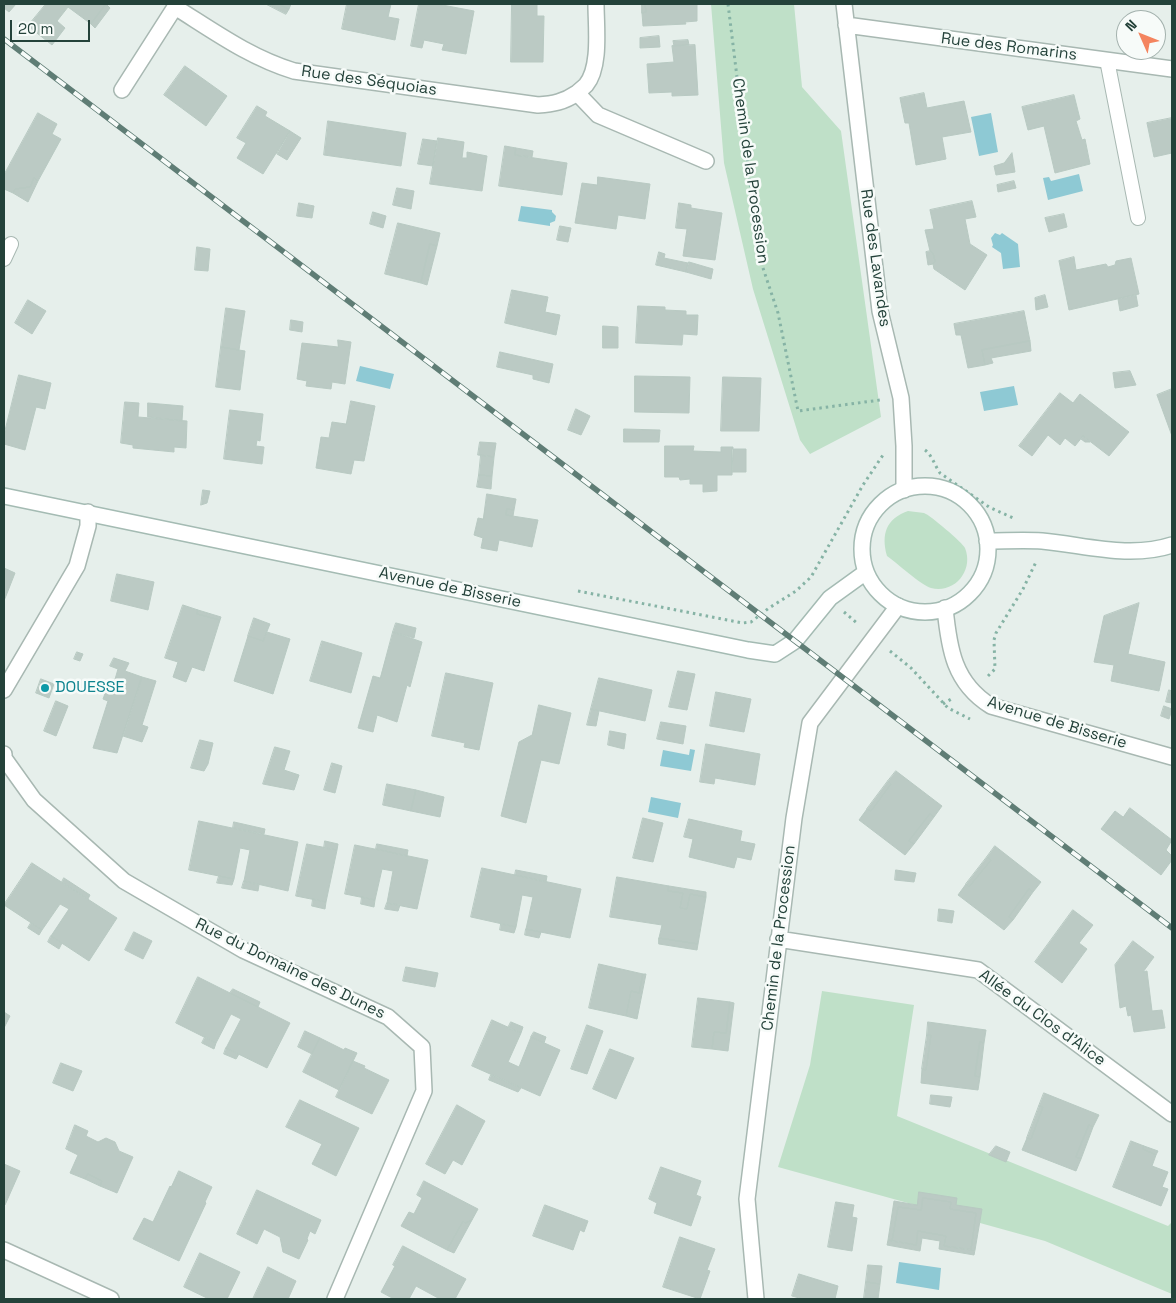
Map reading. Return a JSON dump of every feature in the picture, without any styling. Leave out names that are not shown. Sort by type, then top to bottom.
[{"type":"street","name":"Rue des Séquoias","points":[[176,6],[244,50],[270,64],[294,71],[538,105],[553,104],[567,100],[586,85],[593,73],[596,54],[596,4]]},
{"type":"street","name":"Rue des Lavandes","points":[[844,4],[880,311],[902,398],[904,490]]},
{"type":"street","points":[[122,90],[176,6]]},
{"type":"street","name":"Rue des Romarins","points":[[846,25],[1172,68]]},
{"type":"street","points":[[577,93],[598,115],[706,161]]},
{"type":"street","points":[[922,486],[941,488],[958,496],[972,508],[982,524],[987,541],[987,558],[982,575],[973,589],[960,601],[945,608],[929,612],[898,606],[884,597],[873,585],[866,572],[862,558],[862,543],[865,529],[871,516],[880,505],[891,496],[904,490],[922,486]]},
{"type":"street","name":"Avenue de Bisserie","points":[[4,496],[774,654],[795,642],[830,598],[866,572]]},
{"type":"street","points":[[4,690],[77,566],[88,526],[88,512]]},
{"type":"street","points":[[987,541],[1040,541],[1132,552],[1158,550],[1172,545]]},
{"type":"street","name":"Chemin de la Procession","points":[[756,1299],[747,1199],[794,818],[810,723],[898,606]]},
{"type":"street","name":"Avenue de Bisserie","points":[[945,608],[947,634],[955,667],[978,698],[991,706],[1172,757]]},
{"type":"street","name":"Rue du Domaine des Dunes","points":[[4,754],[4,758],[34,800],[124,881],[243,950],[388,1017],[422,1047],[424,1091],[335,1299]]},
{"type":"street","name":"Allée du Clos d'Alice","points":[[778,940],[978,970],[1172,1114]]},
{"type":"street","points":[[4,1250],[111,1299]]},
{"type":"lane","points":[[1107,60],[1138,218]]},
{"type":"lane","points":[[4,259],[11,244]]},
{"type":"path","name":"Chemin de la Procession","points":[[728,4],[759,256],[778,313],[798,411],[902,398]]},
{"type":"path","points":[[943,704],[995,669],[994,640],[996,633],[1030,576],[1039,554],[1040,541]]},
{"type":"path","points":[[571,590],[747,623],[796,591],[811,577]]},
{"type":"green space","points":[[711,4],[794,4],[802,87],[841,131],[881,417],[810,454],[800,440],[753,289],[724,163]]},
{"type":"green space","points":[[908,511],[924,513],[953,535],[965,548],[967,564],[965,572],[955,584],[940,589],[931,588],[887,556],[885,534],[887,528],[895,518]]},
{"type":"green space","points":[[822,991],[914,1005],[897,1116],[1168,1226],[1172,1222],[1172,1294],[1045,1241],[778,1167],[810,1065]]},
{"type":"water","points":[[991,113],[998,152],[979,156],[971,117]]},
{"type":"water","points":[[1079,174],[1083,191],[1048,200],[1043,178],[1049,177],[1051,181]]},
{"type":"water","points":[[521,206],[552,210],[556,216],[555,221],[550,223],[550,226],[518,221]]},
{"type":"water","points":[[995,233],[1000,235],[1002,233],[1018,244],[1020,267],[1003,269],[1001,253],[992,247],[991,238]]},
{"type":"water","points":[[360,366],[394,374],[390,389],[356,381]]},
{"type":"water","points":[[1014,386],[1018,405],[984,411],[980,392]]},
{"type":"water","points":[[690,749],[695,750],[691,771],[660,766],[663,750],[689,755]]},
{"type":"water","points":[[651,797],[681,803],[678,818],[648,812]]},
{"type":"water","points":[[899,1262],[941,1268],[939,1290],[896,1283]]},
{"type":"building","points":[[4,4],[16,4],[9,12],[4,8]]},
{"type":"building","points":[[46,4],[106,4],[91,24],[68,7],[57,21],[65,28],[52,45],[28,26]]},
{"type":"building","points":[[106,4],[110,8],[95,28],[91,24]]},
{"type":"building","points":[[266,4],[279,4],[289,9],[286,14]]},
{"type":"building","points":[[279,4],[291,4],[289,9]]},
{"type":"building","points":[[347,4],[391,4],[388,17],[399,19],[395,40],[342,29]]},
{"type":"building","points":[[419,4],[437,4],[474,11],[466,54],[442,50],[444,44],[424,40],[422,48],[411,46]]},
{"type":"building","points":[[512,4],[537,4],[537,16],[544,16],[543,62],[511,62]]},
{"type":"building","points":[[642,4],[645,4],[646,12],[642,13]]},
{"type":"building","points":[[645,4],[697,4],[697,21],[685,22],[686,24],[643,26],[642,13],[646,12]]},
{"type":"building","points":[[659,36],[660,47],[640,48],[640,38]]},
{"type":"building","points":[[688,40],[689,45],[674,46],[673,41]]},
{"type":"building","points":[[695,45],[698,95],[672,96],[672,92],[649,93],[647,64],[674,62],[672,46]]},
{"type":"building","points":[[185,66],[227,96],[206,126],[164,95]]},
{"type":"building","points":[[924,93],[927,108],[964,101],[971,132],[942,137],[946,159],[916,165],[909,123],[905,123],[900,98]]},
{"type":"building","points":[[1074,95],[1080,119],[1076,121],[1082,140],[1085,139],[1090,164],[1055,173],[1044,126],[1028,130],[1022,107]]},
{"type":"building","points":[[257,106],[267,112],[265,116],[290,131],[263,174],[237,158],[246,143],[237,138]]},
{"type":"building","points":[[38,113],[57,124],[52,134],[61,139],[38,181],[34,178],[30,187],[15,189],[13,193],[4,189],[4,175]]},
{"type":"building","points":[[1172,118],[1172,153],[1154,157],[1147,123]]},
{"type":"building","points":[[328,121],[406,133],[401,166],[324,155]]},
{"type":"building","points":[[290,131],[301,138],[287,160],[277,154]]},
{"type":"building","points":[[438,138],[464,142],[462,158],[467,158],[467,152],[487,156],[482,191],[430,184]]},
{"type":"building","points":[[423,139],[437,141],[433,166],[418,164]]},
{"type":"building","points":[[505,146],[516,148],[515,155],[567,163],[562,195],[499,186]]},
{"type":"building","points":[[516,148],[533,151],[532,157],[515,155]]},
{"type":"building","points":[[1012,153],[1015,172],[996,175],[994,166],[1004,163]]},
{"type":"building","points":[[598,177],[650,184],[645,219],[618,215],[616,229],[575,223],[582,183],[597,185]]},
{"type":"building","points":[[34,178],[38,181],[28,202],[13,193],[15,189],[30,187]]},
{"type":"building","points":[[1014,181],[1016,188],[998,192],[997,185]]},
{"type":"building","points":[[397,188],[414,191],[411,209],[393,205]]},
{"type":"building","points":[[972,201],[976,217],[965,219],[970,244],[987,255],[965,290],[934,269],[933,264],[935,261],[933,253],[930,251],[925,230],[934,229],[930,210]]},
{"type":"building","points":[[299,203],[314,206],[312,218],[297,216]]},
{"type":"building","points":[[679,203],[691,205],[691,208],[722,213],[715,260],[683,256],[687,229],[676,228]]},
{"type":"building","points":[[373,212],[386,216],[383,228],[370,224]]},
{"type":"building","points":[[1064,214],[1067,227],[1049,232],[1045,218]]},
{"type":"building","points":[[398,223],[440,233],[437,246],[430,244],[421,283],[385,274]]},
{"type":"building","points":[[560,226],[571,228],[568,242],[557,240]]},
{"type":"building","points":[[430,244],[437,246],[427,285],[421,283]]},
{"type":"building","points":[[197,247],[210,249],[208,271],[195,270]]},
{"type":"building","points":[[930,251],[933,253],[935,261],[933,264],[928,265],[926,252]]},
{"type":"building","points":[[659,252],[665,254],[664,258],[688,263],[686,272],[656,265]]},
{"type":"building","points":[[1074,257],[1076,270],[1106,264],[1108,267],[1115,265],[1116,261],[1131,258],[1139,294],[1069,310],[1059,261]]},
{"type":"building","points":[[689,262],[713,269],[711,279],[686,272]]},
{"type":"building","points":[[512,290],[548,297],[545,312],[560,315],[556,335],[505,323]]},
{"type":"building","points":[[1045,295],[1048,307],[1036,310],[1035,298]]},
{"type":"building","points":[[1136,295],[1138,306],[1120,311],[1118,299]]},
{"type":"building","points":[[28,300],[46,311],[32,334],[15,323]]},
{"type":"building","points":[[638,306],[665,307],[665,310],[686,311],[686,315],[698,315],[697,335],[683,334],[682,345],[636,343]]},
{"type":"building","points":[[226,308],[245,311],[239,350],[221,347]]},
{"type":"building","points":[[1024,311],[1030,341],[982,350],[985,365],[968,368],[961,335],[956,335],[954,324]]},
{"type":"building","points":[[291,320],[303,322],[302,332],[290,330]]},
{"type":"building","points":[[603,326],[618,327],[618,348],[603,348]]},
{"type":"building","points":[[338,340],[351,342],[345,384],[332,382],[331,389],[306,386],[307,381],[297,379],[302,343],[338,347]]},
{"type":"building","points":[[1030,341],[1031,351],[991,358],[993,363],[985,365],[982,350]]},
{"type":"building","points":[[221,347],[245,351],[240,390],[216,387]]},
{"type":"building","points":[[500,352],[553,364],[549,383],[533,379],[533,375],[497,367]]},
{"type":"building","points":[[1130,371],[1136,385],[1115,388],[1113,373]]},
{"type":"building","points":[[19,375],[51,383],[45,409],[36,407],[25,450],[4,444],[4,435]]},
{"type":"building","points":[[635,376],[690,377],[689,413],[635,412]]},
{"type":"building","points":[[723,377],[761,378],[759,431],[721,431]]},
{"type":"building","points":[[1172,389],[1172,436],[1157,395]]},
{"type":"building","points":[[1060,393],[1073,403],[1080,394],[1129,432],[1109,456],[1083,436],[1075,446],[1065,438],[1060,445],[1048,435],[1032,456],[1019,446]]},
{"type":"building","points":[[351,401],[375,406],[364,461],[354,460],[351,474],[316,468],[321,437],[329,438],[332,422],[346,424]]},
{"type":"building","points":[[125,402],[139,403],[138,417],[187,421],[186,448],[174,447],[174,452],[133,448],[133,445],[121,443]]},
{"type":"building","points":[[148,403],[183,406],[182,421],[148,417]]},
{"type":"building","points":[[576,409],[590,416],[581,435],[568,430]]},
{"type":"building","points":[[230,410],[263,414],[260,441],[257,440],[256,446],[264,447],[262,464],[224,459]]},
{"type":"building","points":[[624,429],[660,430],[659,442],[624,442]]},
{"type":"building","points":[[1083,436],[1090,442],[1085,442],[1081,439]]},
{"type":"building","points":[[480,442],[496,443],[494,457],[478,455]]},
{"type":"building","points":[[665,446],[694,446],[693,451],[721,452],[721,447],[733,447],[732,475],[717,475],[717,491],[703,492],[703,484],[690,484],[690,479],[680,480],[679,477],[665,477]]},
{"type":"building","points":[[732,449],[746,449],[746,472],[732,472]]},
{"type":"building","points":[[481,455],[494,457],[492,476],[479,475]]},
{"type":"building","points":[[479,475],[492,476],[491,489],[477,487]]},
{"type":"building","points":[[203,490],[210,491],[207,503],[201,505]]},
{"type":"building","points":[[487,494],[516,499],[514,510],[507,509],[506,515],[538,520],[532,547],[499,540],[497,551],[481,548],[483,538],[474,535],[478,518],[483,519]]},
{"type":"building","points":[[507,509],[514,510],[513,516],[506,515]]},
{"type":"building","points":[[4,568],[15,573],[4,601]]},
{"type":"building","points":[[117,574],[154,582],[148,610],[111,601]]},
{"type":"building","points":[[1139,603],[1128,654],[1165,662],[1159,691],[1111,681],[1114,665],[1094,662],[1104,616]]},
{"type":"building","points":[[183,605],[198,610],[197,614],[220,620],[204,671],[192,667],[186,682],[173,677],[178,662],[165,658]]},
{"type":"building","points":[[198,610],[221,617],[220,620],[197,614]]},
{"type":"building","points":[[254,618],[270,624],[263,641],[248,636]]},
{"type":"building","points":[[396,623],[416,628],[414,638],[393,632]]},
{"type":"building","points":[[267,632],[290,639],[273,694],[234,681],[248,636],[263,641]]},
{"type":"building","points":[[393,632],[422,642],[410,687],[407,685],[397,722],[377,715],[373,732],[358,728],[373,676],[380,678]]},
{"type":"building","points":[[322,641],[362,653],[351,693],[310,681]]},
{"type":"building","points":[[77,652],[83,654],[80,661],[74,659]]},
{"type":"building","points":[[114,658],[129,663],[125,671],[142,677],[117,753],[93,748],[108,701],[103,699],[106,691],[111,693],[118,669],[110,666]]},
{"type":"building","points":[[678,671],[695,674],[687,710],[669,707]]},
{"type":"building","points":[[446,673],[493,683],[479,750],[464,747],[465,743],[432,736]]},
{"type":"building","points":[[142,677],[156,681],[142,725],[148,727],[142,742],[123,736]]},
{"type":"building","points":[[599,678],[652,690],[645,721],[591,709]]},
{"type":"building","name":"DOUESSE","points":[[41,679],[54,684],[49,698],[36,693]]},
{"type":"building","points":[[1169,690],[1172,691],[1172,703],[1166,702]]},
{"type":"building","points":[[716,692],[751,699],[744,732],[710,726]]},
{"type":"building","points":[[56,701],[68,706],[56,736],[44,731]]},
{"type":"building","points":[[539,705],[571,713],[559,764],[541,760],[526,823],[501,816],[519,742],[532,735]]},
{"type":"building","points":[[1164,706],[1172,709],[1169,719],[1161,716]]},
{"type":"building","points":[[591,709],[599,711],[596,726],[587,725]]},
{"type":"building","points":[[661,722],[686,726],[683,744],[657,739]]},
{"type":"building","points":[[610,731],[626,734],[624,749],[608,745]]},
{"type":"building","points":[[200,740],[213,743],[208,764],[204,771],[191,768]]},
{"type":"building","points":[[706,744],[760,754],[755,785],[715,778],[714,784],[700,782]]},
{"type":"building","points":[[275,747],[290,751],[284,770],[299,775],[294,790],[263,784]]},
{"type":"building","points":[[332,763],[342,766],[335,793],[324,790]]},
{"type":"building","points":[[896,771],[942,806],[934,817],[930,814],[909,841],[914,844],[905,855],[859,820],[867,809],[871,811],[891,784],[888,781]]},
{"type":"building","points":[[888,781],[891,784],[871,811],[867,809]]},
{"type":"building","points":[[387,784],[416,790],[411,811],[383,805]]},
{"type":"building","points":[[416,790],[444,797],[440,817],[411,811]]},
{"type":"building","points":[[1130,808],[1172,840],[1166,850],[1172,856],[1172,860],[1161,875],[1101,829],[1115,811],[1123,817]]},
{"type":"building","points":[[930,814],[934,817],[914,844],[909,841]]},
{"type":"building","points":[[643,818],[663,823],[653,862],[633,858]]},
{"type":"building","points":[[689,819],[742,831],[740,841],[755,844],[751,860],[737,857],[734,868],[689,857],[693,839],[684,837]]},
{"type":"building","points":[[199,821],[298,842],[288,891],[244,881],[250,850],[240,848],[234,879],[189,870]]},
{"type":"building","points":[[234,822],[265,829],[264,834],[233,828]]},
{"type":"building","points":[[325,841],[338,844],[337,850],[324,848]]},
{"type":"building","points":[[307,844],[337,850],[326,902],[296,896]]},
{"type":"building","points":[[377,844],[408,850],[407,856],[376,849]]},
{"type":"building","points":[[355,845],[428,860],[417,909],[387,903],[393,871],[382,869],[375,900],[345,894]]},
{"type":"building","points":[[995,846],[1041,882],[1033,892],[1029,889],[1009,917],[1013,920],[1004,930],[958,895],[966,884],[969,887],[991,860],[987,857]]},
{"type":"building","points":[[987,857],[991,860],[969,887],[966,884]]},
{"type":"building","points":[[32,863],[117,918],[89,961],[51,936],[69,909],[60,904],[42,930],[4,905]]},
{"type":"building","points":[[482,868],[581,889],[570,938],[526,929],[533,897],[522,895],[516,927],[471,917]]},
{"type":"building","points":[[516,870],[547,876],[546,882],[515,875]]},
{"type":"building","points":[[896,870],[916,873],[914,882],[895,880]]},
{"type":"building","points":[[219,876],[234,879],[232,885],[217,883]]},
{"type":"building","points":[[617,877],[669,886],[668,891],[683,893],[680,908],[687,909],[690,894],[706,897],[698,944],[659,938],[662,925],[610,917]]},
{"type":"building","points":[[64,878],[90,895],[88,899],[62,882]]},
{"type":"building","points":[[244,881],[259,885],[258,891],[242,888]]},
{"type":"building","points":[[669,886],[706,892],[706,897],[690,894],[687,909],[680,908],[683,893],[668,891]]},
{"type":"building","points":[[1029,889],[1033,892],[1013,920],[1009,917]]},
{"type":"building","points":[[362,897],[375,900],[374,907],[361,904]]},
{"type":"building","points":[[313,899],[326,902],[325,909],[312,906]]},
{"type":"building","points":[[387,903],[400,905],[398,911],[385,909]]},
{"type":"building","points":[[939,909],[954,911],[952,923],[938,921]]},
{"type":"building","points":[[1073,910],[1093,925],[1079,943],[1087,949],[1062,983],[1035,962]]},
{"type":"building","points":[[31,923],[42,930],[39,935],[28,928]]},
{"type":"building","points":[[501,924],[516,927],[514,933],[500,930]]},
{"type":"building","points":[[526,929],[541,932],[539,938],[525,935]]},
{"type":"building","points":[[134,932],[152,941],[143,959],[125,950]]},
{"type":"building","points":[[51,936],[62,943],[59,949],[48,942]]},
{"type":"building","points":[[659,938],[698,944],[697,950],[659,944]]},
{"type":"building","points":[[1133,941],[1154,957],[1143,972],[1147,971],[1152,1011],[1162,1010],[1165,1028],[1134,1032],[1131,1015],[1128,1016],[1126,1006],[1120,1008],[1115,965]]},
{"type":"building","points":[[599,964],[643,974],[639,993],[631,991],[626,1016],[589,1008]]},
{"type":"building","points":[[406,967],[438,973],[435,987],[403,981]]},
{"type":"building","points":[[643,974],[646,974],[637,1019],[626,1016],[631,991],[639,993]]},
{"type":"building","points":[[198,977],[290,1023],[267,1068],[226,1048],[241,1019],[231,1014],[216,1043],[176,1023]]},
{"type":"building","points":[[233,989],[260,1002],[258,1007],[230,993]]},
{"type":"building","points":[[698,998],[730,1002],[726,1033],[714,1032],[712,1049],[692,1047]]},
{"type":"building","points":[[730,1002],[734,1003],[728,1051],[712,1049],[714,1032],[726,1033]]},
{"type":"building","points":[[4,1012],[10,1016],[4,1028]]},
{"type":"building","points":[[492,1020],[521,1033],[508,1062],[519,1067],[531,1037],[560,1050],[540,1096],[472,1066]]},
{"type":"building","points":[[511,1022],[523,1027],[521,1033],[508,1028]]},
{"type":"building","points":[[928,1022],[986,1030],[984,1043],[980,1042],[975,1076],[980,1077],[978,1090],[921,1083],[922,1069],[926,1070],[931,1035],[927,1035]]},
{"type":"building","points":[[587,1025],[603,1031],[587,1074],[571,1069]]},
{"type":"building","points":[[305,1031],[320,1038],[312,1054],[298,1047]]},
{"type":"building","points":[[534,1032],[546,1037],[544,1043],[531,1037]]},
{"type":"building","points":[[927,1035],[931,1035],[926,1070],[922,1069]]},
{"type":"building","points":[[205,1037],[216,1043],[214,1049],[202,1043]]},
{"type":"building","points":[[320,1038],[344,1050],[345,1048],[357,1053],[339,1090],[303,1072]]},
{"type":"building","points":[[980,1042],[984,1043],[980,1077],[975,1076]]},
{"type":"building","points":[[226,1048],[239,1054],[236,1059],[224,1054]]},
{"type":"building","points":[[610,1049],[634,1058],[616,1099],[593,1089]]},
{"type":"building","points":[[353,1061],[389,1080],[372,1114],[336,1097]]},
{"type":"building","points":[[61,1063],[82,1071],[73,1091],[53,1083]]},
{"type":"building","points":[[491,1075],[521,1088],[518,1092],[489,1080]]},
{"type":"building","points":[[1044,1093],[1099,1115],[1093,1127],[1089,1125],[1076,1157],[1081,1159],[1076,1171],[1022,1150],[1027,1138],[1031,1139],[1043,1107],[1039,1106]]},
{"type":"building","points":[[931,1095],[952,1097],[950,1107],[930,1104]]},
{"type":"building","points":[[300,1100],[359,1128],[336,1176],[312,1164],[322,1144],[286,1127]]},
{"type":"building","points":[[457,1105],[485,1121],[462,1165],[453,1160],[445,1174],[426,1164]]},
{"type":"building","points":[[1039,1106],[1043,1107],[1031,1139],[1027,1138]]},
{"type":"building","points":[[75,1125],[88,1131],[86,1136],[98,1142],[106,1138],[115,1142],[119,1151],[133,1157],[117,1193],[100,1186],[102,1181],[88,1174],[85,1179],[70,1173],[78,1155],[66,1149]]},
{"type":"building","points":[[1089,1125],[1093,1127],[1081,1159],[1076,1157]]},
{"type":"building","points":[[1131,1141],[1144,1146],[1143,1149],[1156,1155],[1152,1166],[1168,1172],[1162,1187],[1168,1189],[1161,1206],[1113,1187]]},
{"type":"building","points":[[996,1146],[1010,1152],[1006,1162],[989,1155]]},
{"type":"building","points":[[1144,1146],[1158,1151],[1156,1155],[1143,1149]]},
{"type":"building","points":[[4,1164],[20,1171],[5,1205],[4,1204]]},
{"type":"building","points":[[661,1167],[701,1181],[696,1195],[701,1197],[691,1226],[654,1213],[657,1203],[649,1199]]},
{"type":"building","points":[[179,1171],[212,1187],[179,1261],[133,1239],[144,1218],[153,1222]]},
{"type":"building","points":[[88,1174],[102,1181],[100,1186],[85,1179]]},
{"type":"building","points":[[424,1181],[478,1209],[472,1220],[465,1223],[463,1221],[447,1250],[401,1226],[409,1212],[414,1214],[422,1198],[417,1195]]},
{"type":"building","points":[[257,1190],[321,1220],[315,1234],[310,1231],[299,1259],[283,1252],[280,1237],[264,1229],[257,1244],[237,1234]]},
{"type":"building","points":[[919,1192],[957,1198],[956,1205],[982,1209],[975,1250],[971,1250],[976,1213],[950,1209],[951,1202],[923,1198],[921,1210],[898,1207],[892,1241],[888,1240],[894,1201],[917,1205]]},
{"type":"building","points":[[923,1198],[951,1202],[950,1209],[976,1213],[971,1250],[944,1246],[946,1236],[918,1231],[916,1245],[892,1241],[898,1207],[921,1210]]},
{"type":"building","points":[[836,1202],[854,1205],[852,1217],[857,1218],[852,1251],[828,1247]]},
{"type":"building","points":[[545,1205],[588,1221],[584,1232],[580,1230],[573,1250],[533,1236]]},
{"type":"building","points":[[472,1220],[454,1253],[447,1250],[463,1221],[465,1223]]},
{"type":"building","points":[[918,1231],[946,1236],[944,1246],[975,1250],[974,1255],[939,1249],[940,1241],[922,1238],[920,1251],[887,1245],[888,1240],[916,1245]]},
{"type":"building","points":[[680,1237],[715,1249],[707,1270],[710,1271],[700,1299],[663,1287]]},
{"type":"building","points":[[403,1246],[466,1279],[455,1299],[440,1299],[416,1286],[409,1299],[394,1299],[381,1292]]},
{"type":"building","points":[[200,1253],[240,1272],[227,1299],[209,1299],[184,1287]]},
{"type":"building","points":[[868,1265],[882,1266],[880,1284],[866,1282]]},
{"type":"building","points":[[268,1267],[296,1281],[288,1299],[253,1299]]},
{"type":"building","points":[[799,1274],[838,1286],[835,1299],[803,1299],[792,1296]]},
{"type":"building","points":[[866,1282],[880,1284],[878,1299],[864,1298]]},
{"type":"railway","points":[[4,39],[1172,928]]},
{"type":"place","name":"DOUESSE","points":[[45,688]]}]
